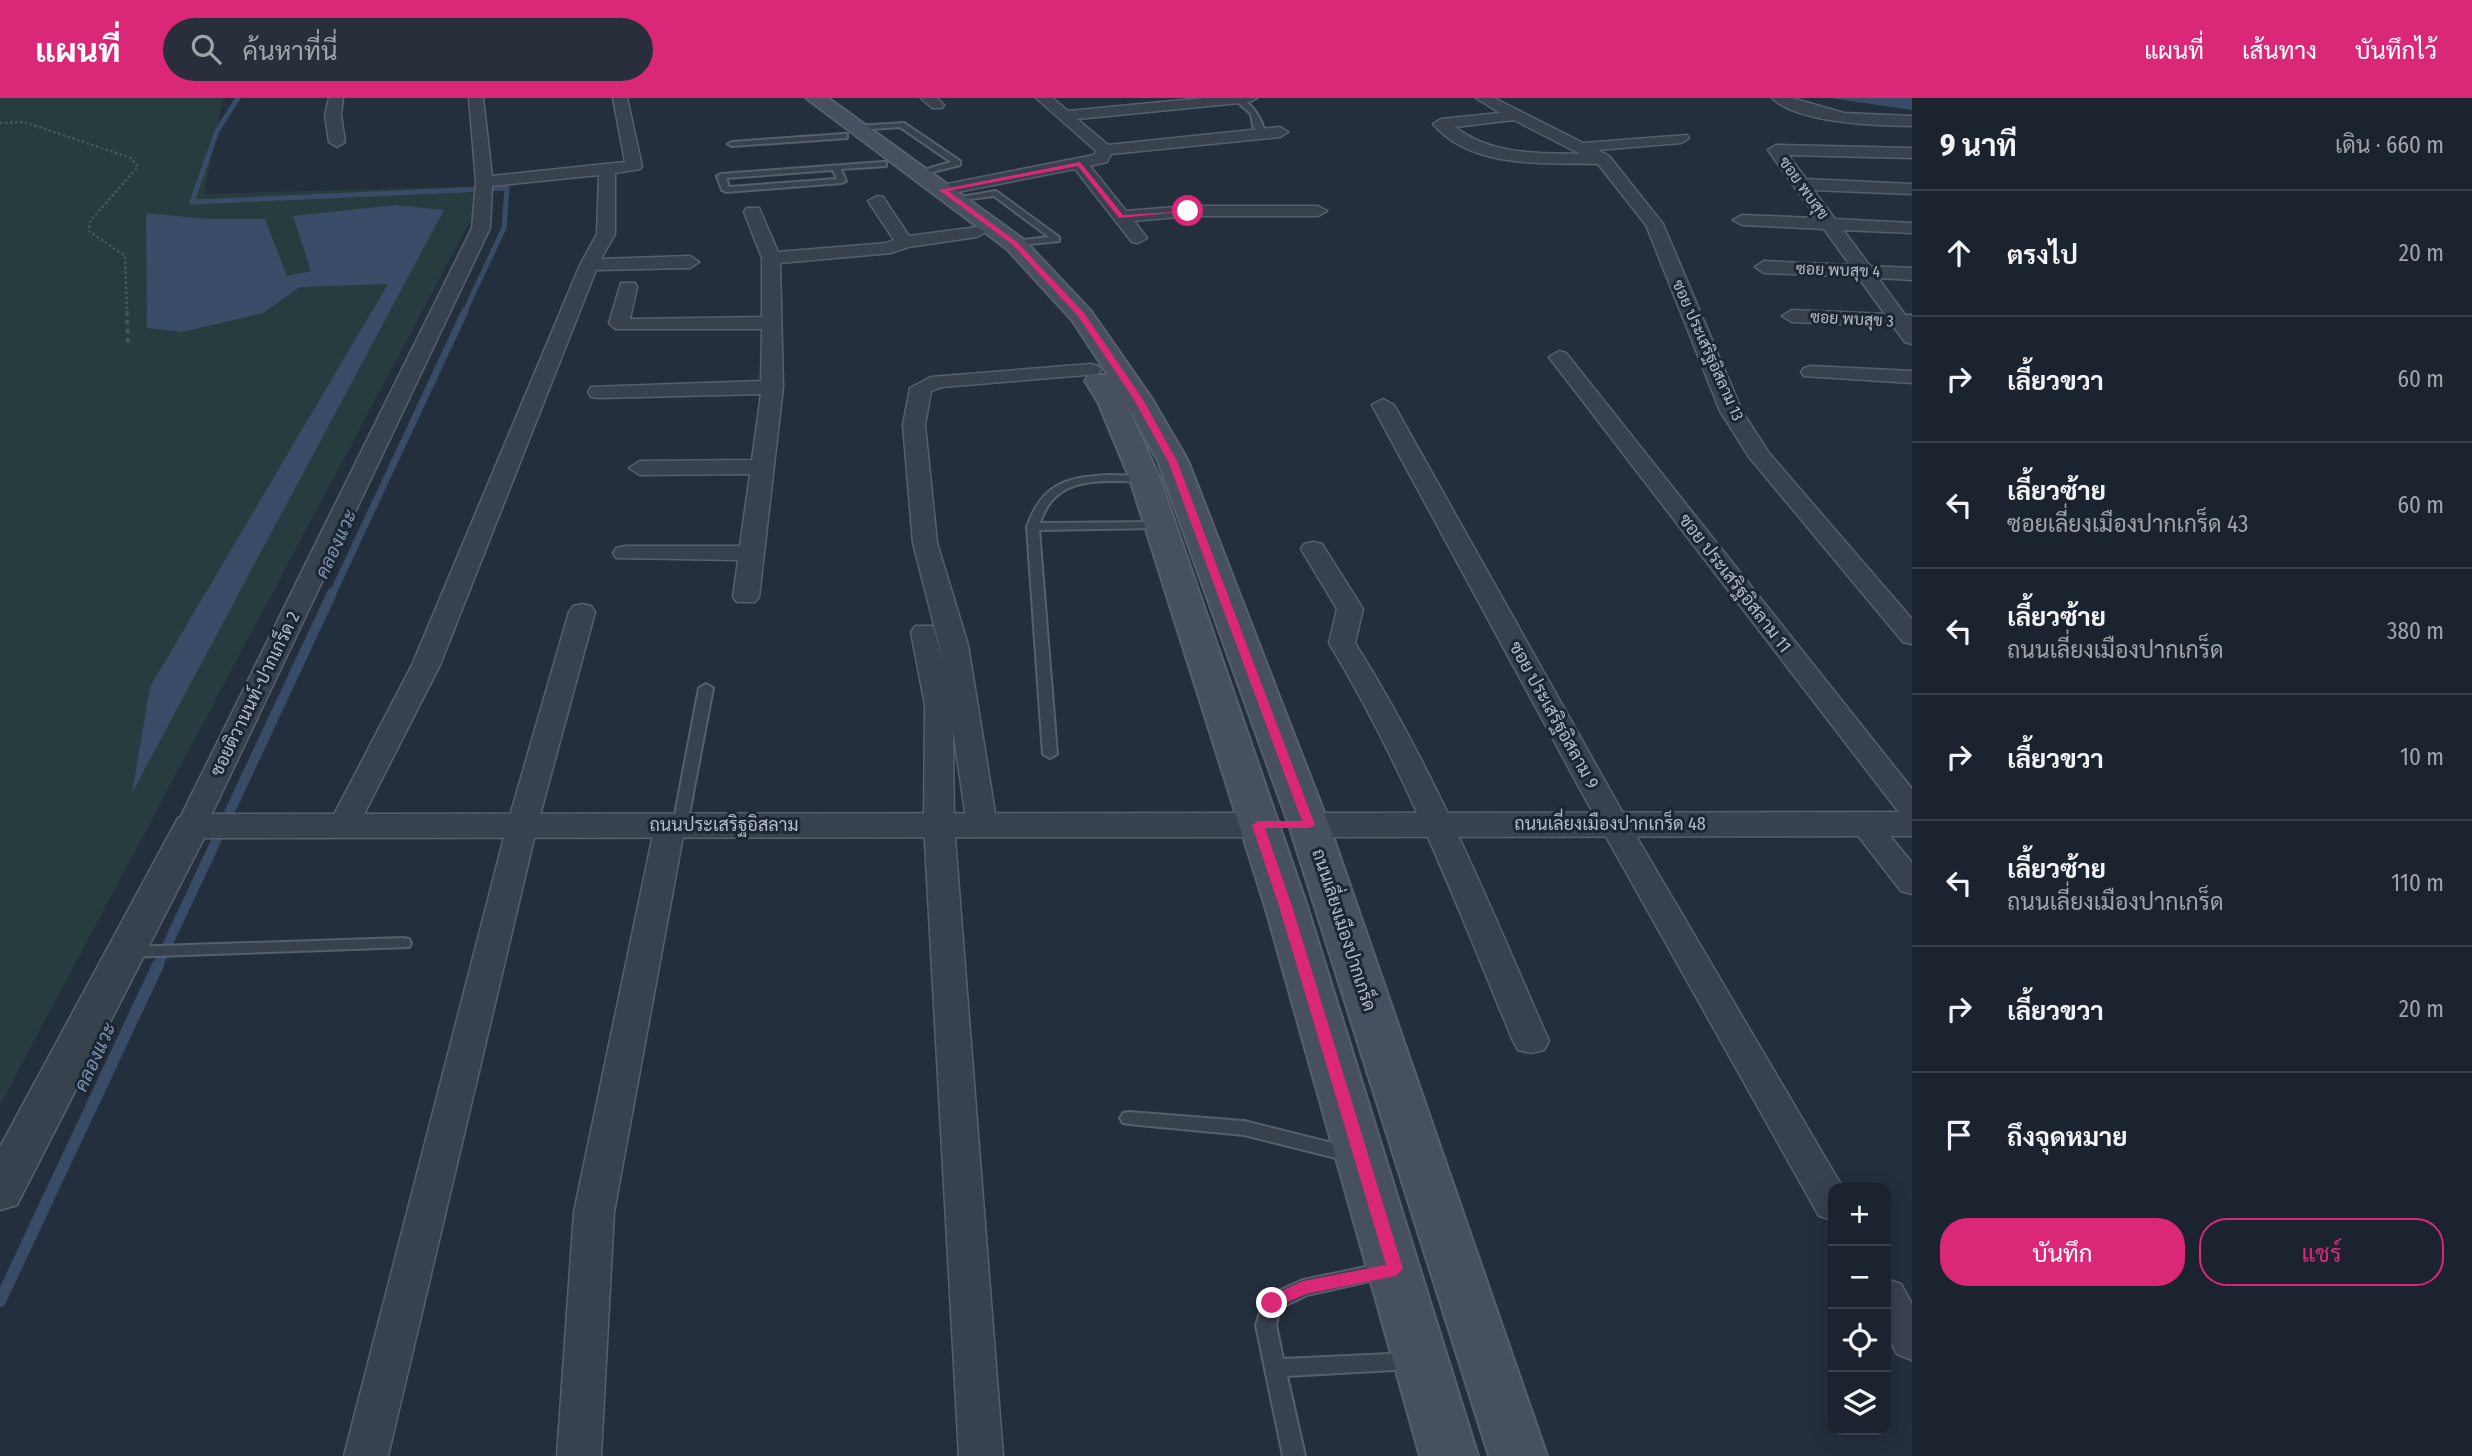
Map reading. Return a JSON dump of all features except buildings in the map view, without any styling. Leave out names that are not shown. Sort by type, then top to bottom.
[{"type":"main road","name":"ถนนเลี่ยงเมืองปากเกร็ด","points":[[792,98],[920,174],[1015,244],[1081,315],[1138,398],[1173,461],[1309,825],[1518,1456]]},
{"type":"main road","name":"ถนนเลี่ยงเมืองปากเกร็ด","points":[[816,98],[883,164],[996,248],[1057,318],[1112,402],[1145,479],[1286,906],[1449,1456]]},
{"type":"main road","points":[[1258,825],[1309,825]]},
{"type":"street","points":[[336,98],[333,115],[337,142]]},
{"type":"street","name":"ซอยติวานนท์-ปากเกร็ด 2","points":[[0,1192],[136,951],[212,826],[481,228],[484,187],[476,98]]},
{"type":"street","points":[[484,187],[635,166],[620,98]]},
{"type":"street","points":[[1043,98],[1104,150],[1271,133]]},
{"type":"street","points":[[1779,98],[1812,112],[1843,118],[1912,121]]},
{"type":"street","points":[[1065,116],[1243,99]]},
{"type":"street","points":[[1442,110],[1501,107]]},
{"type":"street","points":[[1501,107],[1441,124],[1474,146],[1496,154],[1603,159]]},
{"type":"street","name":"ซอย ประเสริฐอิสลาม 13","points":[[1501,107],[1603,159],[1654,224],[1731,411],[1760,457],[1912,636]]},
{"type":"street","points":[[1584,147],[1681,138]]},
{"type":"street","name":"ซอย พบสุข","points":[[1912,153],[1776,148],[1864,271],[1906,321],[1912,338]]},
{"type":"street","points":[[948,195],[1101,159],[1104,150]]},
{"type":"street","points":[[1080,164],[1138,238]]},
{"type":"street","points":[[343,826],[426,665],[589,265],[606,234],[607,170]]},
{"type":"street","points":[[1801,184],[1912,189]]},
{"type":"street","points":[[877,201],[902,239]]},
{"type":"street","points":[[1121,217],[1188,211],[1318,211]]},
{"type":"street","points":[[746,597],[772,387],[771,258],[753,212]]},
{"type":"street","points":[[1742,220],[1912,228]]},
{"type":"street","points":[[771,258],[891,248],[902,239],[972,229]]},
{"type":"street","points":[[589,265],[690,262]]},
{"type":"street","name":"ซอย พบสุข 4","points":[[1764,267],[1912,274]]},
{"type":"street","points":[[628,287],[619,323],[622,325],[772,323]]},
{"type":"street","name":"ซอย พบสุข 3","points":[[1792,316],[1906,321]]},
{"type":"street","name":"ซอย ประเสริฐอิสลาม 11","points":[[1559,357],[1912,809]]},
{"type":"street","points":[[982,825],[955,645],[925,543],[914,425],[921,388],[938,381],[1091,370]]},
{"type":"street","points":[[1811,372],[1912,377]]},
{"type":"street","points":[[599,392],[772,387]]},
{"type":"street","name":"ซอย ประเสริฐอิสลาม 9","points":[[1383,405],[1615,824],[1828,1196]]},
{"type":"street","points":[[640,468],[762,467]]},
{"type":"street","points":[[1313,549],[1350,609],[1342,643],[1365,680],[1439,824],[1531,1041]]},
{"type":"street","points":[[625,553],[751,553]]},
{"type":"street","points":[[366,1456],[522,826],[582,612]]},
{"type":"street","points":[[924,632],[940,705],[939,825],[981,1456]]},
{"type":"street","points":[[1864,824],[1912,884]]},
{"type":"street","name":"ถนนเลี่ยงเมืองปากเกร็ด 48","points":[[1309,825],[1912,824]]},
{"type":"street","points":[[579,1456],[594,1212],[675,825]]},
{"type":"street","name":"ถนนประเสริฐอิสลาม","points":[[212,826],[1258,825]]},
{"type":"street","points":[[1891,1305],[1912,1342]]},
{"type":"lane","points":[[1243,99],[1254,113],[1257,126],[1271,133]]},
{"type":"lane","points":[[732,144],[901,125],[957,163],[920,174]]},
{"type":"lane","points":[[836,168],[842,181],[726,190],[721,176],[883,164]]},
{"type":"lane","points":[[948,195],[996,192],[1056,239],[1015,244]]},
{"type":"lane","points":[[1050,754],[1033,527],[1037,507],[1049,492],[1066,485],[1094,478],[1145,479]]},
{"type":"lane","points":[[1033,527],[1159,525]]},
{"type":"lane","points":[[675,825],[706,688]]},
{"type":"lane","points":[[136,951],[403,943]]},
{"type":"lane","points":[[1129,1118],[1244,1128],[1361,1157]]},
{"type":"lane","points":[[1294,1456],[1273,1368],[1266,1325],[1272,1303],[1303,1288],[1395,1269]]},
{"type":"lane","points":[[1273,1368],[1420,1361]]},
{"type":"path","points":[[0,123],[24,122],[131,158],[138,167],[90,221],[89,232],[125,256],[128,346]]},
{"type":"green space","points":[[0,98],[223,98],[204,194],[479,186],[474,214],[0,1105]]},
{"type":"water","points":[[1830,98],[1912,98],[1912,110]]},
{"type":"water","points":[[396,205],[444,210],[132,793],[150,687],[388,284],[300,287],[263,313],[182,332],[147,328],[146,213],[208,219],[265,219],[287,276],[311,271],[293,216]]},
{"type":"waterway","name":"คลองแวะ","points":[[238,98],[217,131],[192,202],[507,188],[504,228],[464,313]]},
{"type":"waterway","name":"คลองแวะ","points":[[332,595],[465,311]]},
{"type":"waterway","name":"คลองแวะ","points":[[157,967],[332,593]]},
{"type":"waterway","name":"คลองแวะ","points":[[0,1301],[158,965]]},
{"type":"route","points":[[1188,211],[1121,217],[1080,164],[942,190],[1015,244],[1081,315],[1138,398],[1173,461],[1309,825],[1258,825],[1286,906],[1395,1269],[1303,1288],[1272,1303]]}]
